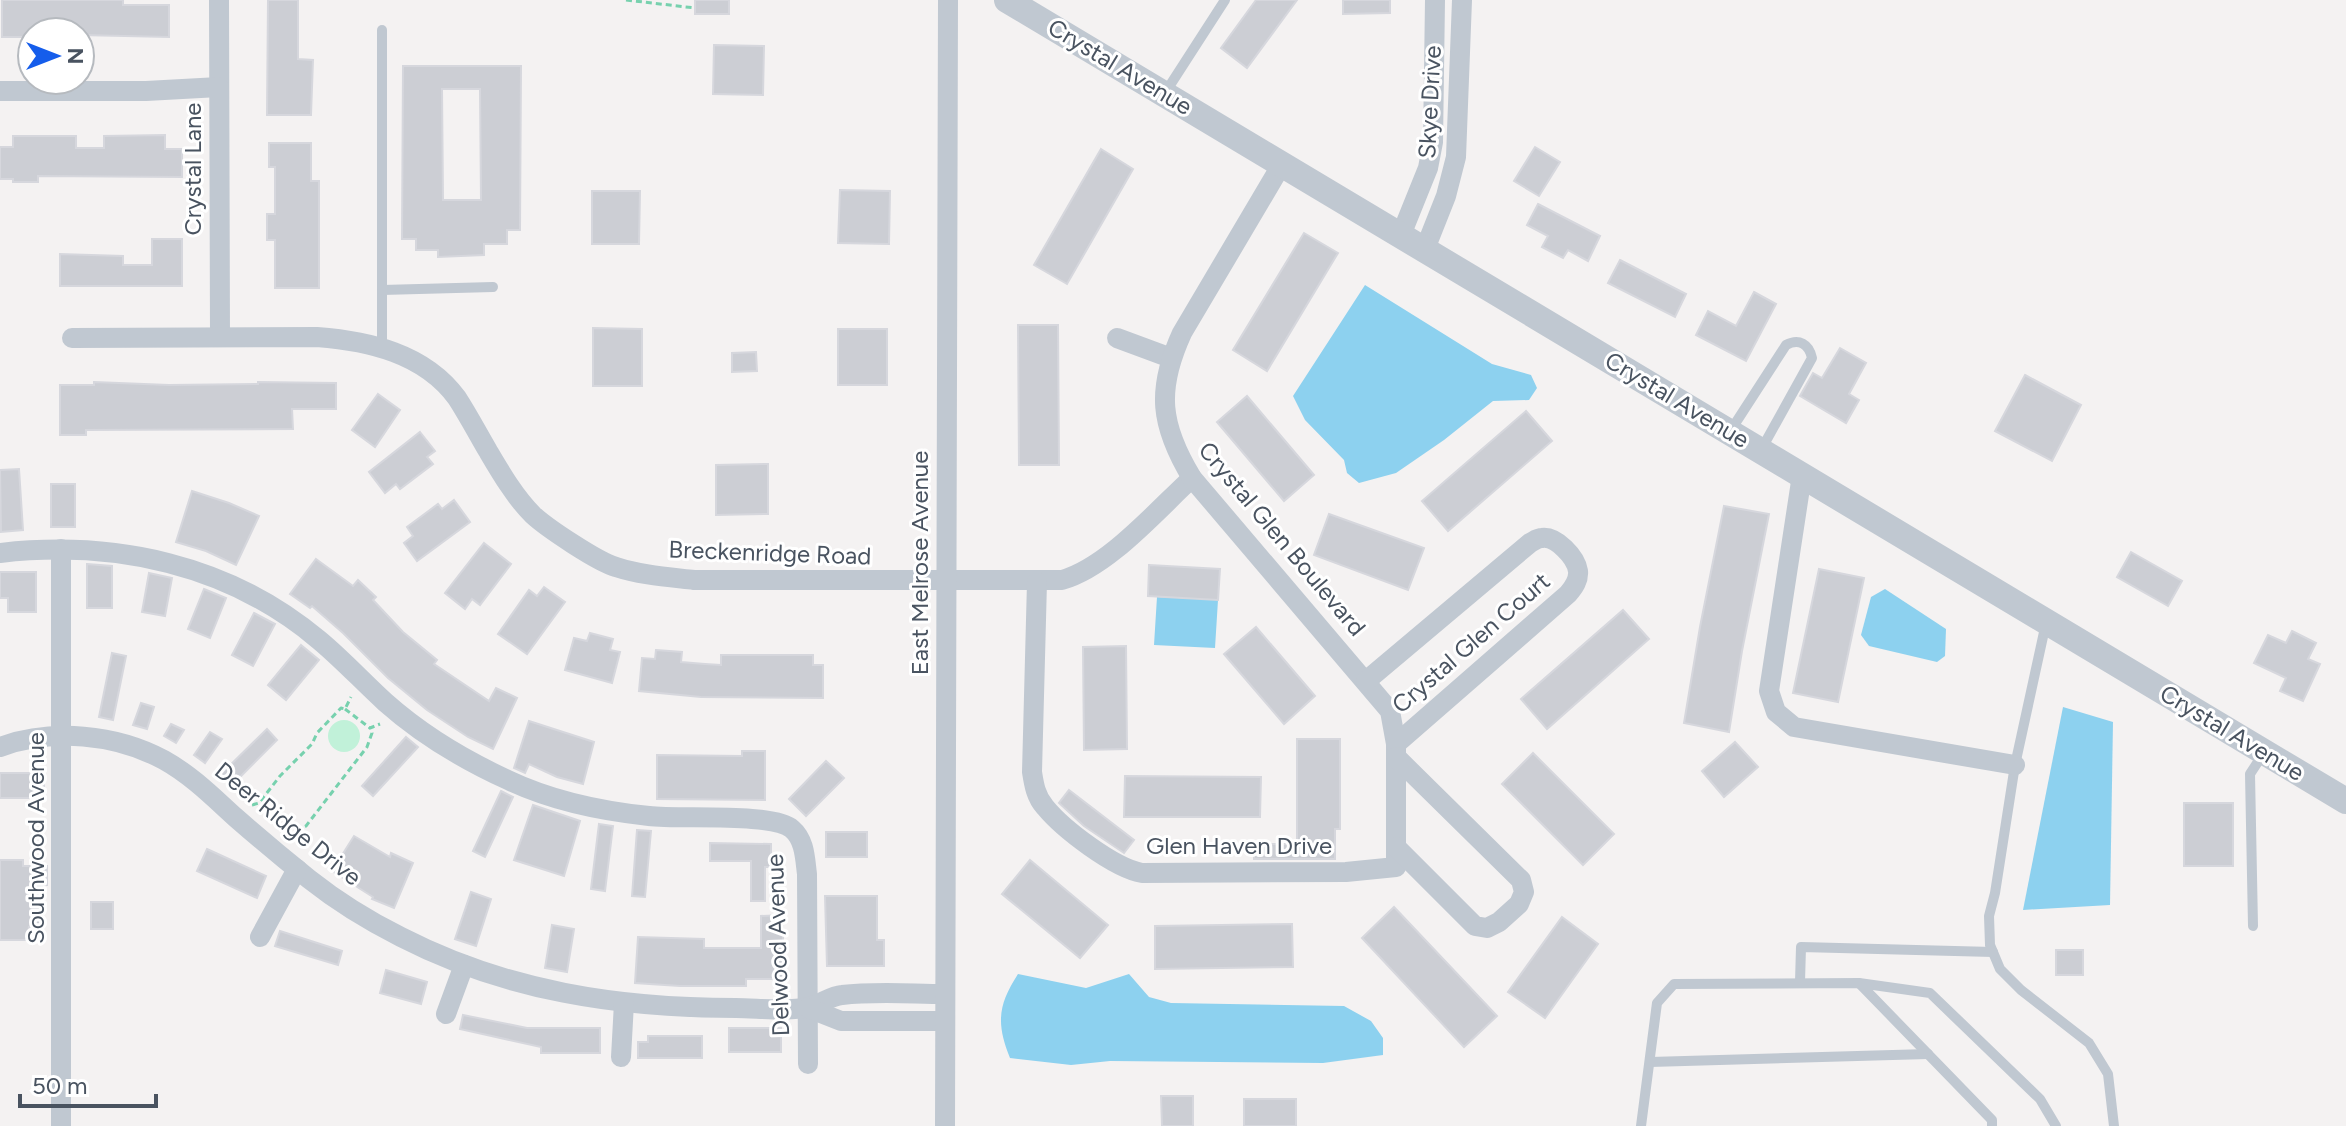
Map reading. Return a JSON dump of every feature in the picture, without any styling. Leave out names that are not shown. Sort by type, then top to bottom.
[{"type":"street","name":"Crystal Lane","points":[[219,0],[220,337]]},
{"type":"street","name":"East Melrose Avenue","points":[[945,1126],[948,0]]},
{"type":"street","name":"Crystal Avenue","points":[[1007,0],[2346,801]]},
{"type":"street","name":"Skye Drive","points":[[1401,235],[1428,168],[1433,142],[1435,0]]},
{"type":"street","name":"Skye Drive","points":[[1425,249],[1446,196],[1456,157],[1462,0]]},
{"type":"street","points":[[1433,29],[1460,43]]},
{"type":"street","points":[[0,91],[146,91],[219,87]]},
{"type":"street","name":"Crystal Glen Boulevard","points":[[1282,164],[1182,333],[1171,358],[1165,384],[1167,424],[1175,450],[1192,478],[1390,711],[1396,750],[1396,857]]},
{"type":"street","name":"Breckenridge Road","points":[[72,338],[317,337],[356,340],[382,347],[418,364],[449,389],[505,480],[531,513],[564,538],[615,567],[694,580],[1062,580],[1088,570],[1192,478]]},
{"type":"street","points":[[1117,338],[1171,358]]},
{"type":"street","points":[[1802,475],[1769,691],[1776,712],[1794,727],[2015,765]]},
{"type":"street","name":"Crystal Glen Court","points":[[1366,681],[1530,543],[1542,538],[1555,539],[1573,559],[1578,571],[1576,584],[1568,594],[1396,750]]},
{"type":"street","points":[[0,553],[61,549],[119,552],[160,559],[199,571],[248,593],[317,638],[402,715]]},
{"type":"street","name":"Southwood Avenue","points":[[61,549],[61,1126]]},
{"type":"street","name":"Glen Haven Drive","points":[[1037,582],[1032,772],[1038,796],[1064,825],[1118,866],[1142,873],[1334,872],[1396,857]]},
{"type":"street","name":"Delwood Avenue","points":[[402,715],[462,756],[509,781],[547,795],[598,809],[651,817],[768,820],[792,828],[803,847],[807,874],[808,1064]]},
{"type":"street","name":"Deer Ridge Drive","points":[[0,747],[24,739],[62,736],[103,739],[141,749],[165,760],[198,783],[294,866],[355,912],[464,965],[517,983],[624,1003],[692,1008],[808,1008],[841,995],[945,994]]},
{"type":"street","points":[[1396,750],[1521,880],[1524,892],[1519,904],[1499,922],[1487,928],[1475,926],[1396,857]]},
{"type":"street","points":[[260,937],[294,866]]},
{"type":"street","points":[[446,1014],[464,965]]},
{"type":"street","points":[[621,1057],[624,1003]]},
{"type":"street","name":"Deer Ridge Drive","points":[[808,1008],[841,1021],[945,1021]]},
{"type":"lane","points":[[1165,93],[1225,0]]},
{"type":"lane","points":[[382,30],[382,347]]},
{"type":"lane","points":[[382,290],[493,287]]},
{"type":"lane","points":[[1730,432],[1786,345],[1793,341],[1803,342],[1810,349],[1812,358],[1761,450]]},
{"type":"lane","points":[[2046,622],[2015,765],[1989,916],[1990,945],[2000,969],[2021,990],[2089,1043],[2108,1074],[2114,1126]]},
{"type":"lane","points":[[2253,926],[2250,774],[2264,752]]},
{"type":"lane","points":[[1800,982],[1801,947],[1993,952]]},
{"type":"lane","points":[[1641,1126],[1657,1003],[1674,984],[1800,982],[1859,983],[1930,993],[2040,1099],[2056,1126]]},
{"type":"lane","points":[[1859,983],[1992,1120],[1992,1126]]},
{"type":"lane","points":[[1650,1062],[1928,1054]]},
{"type":"path","points":[[626,0],[695,8]]},
{"type":"path","points":[[345,709],[351,699],[356,674]]},
{"type":"path","points":[[229,811],[259,803],[341,708],[370,728],[372,733],[367,747],[306,826],[294,830],[291,835],[294,866]]},
{"type":"path","points":[[370,728],[402,715]]},
{"type":"green space","points":[[344,720],[355,725],[360,736],[355,747],[344,752],[333,747],[328,736],[333,725]]},
{"type":"water","points":[[1365,285],[1492,364],[1531,375],[1537,388],[1529,400],[1493,401],[1396,473],[1359,483],[1347,473],[1344,460],[1305,420],[1293,396]]},
{"type":"water","points":[[1885,589],[1946,629],[1945,656],[1937,662],[1869,646],[1861,635],[1871,597]]},
{"type":"water","points":[[1157,597],[1218,600],[1215,648],[1154,645]]},
{"type":"water","points":[[2063,707],[2113,722],[2110,905],[2023,910]]},
{"type":"water","points":[[1018,974],[1086,988],[1129,974],[1149,997],[1171,1003],[1344,1006],[1371,1021],[1383,1038],[1383,1055],[1323,1063],[1110,1061],[1071,1065],[1010,1058],[1001,1014],[1006,995]]},
{"type":"building","points":[[2,0],[123,0],[123,5],[169,5],[169,37],[96,35],[96,16],[16,16],[16,37],[2,37]]},
{"type":"building","points":[[268,0],[298,0],[298,59],[313,60],[311,115],[267,115]]},
{"type":"building","points":[[695,0],[729,0],[729,14],[695,14]]},
{"type":"building","points":[[1256,0],[1297,0],[1247,68],[1221,48]]},
{"type":"building","points":[[1343,0],[1390,0],[1390,13],[1343,14]]},
{"type":"building","points":[[714,45],[764,46],[763,95],[713,94]]},
{"type":"building","points":[[403,66],[521,66],[520,230],[507,230],[507,244],[484,244],[484,255],[438,257],[438,250],[416,250],[416,239],[402,239]],"holes":[[[442,89],[480,89],[481,200],[443,200]]]},
{"type":"building","points":[[165,135],[165,149],[182,149],[182,177],[38,176],[38,182],[0,179],[0,147],[13,147],[13,136],[76,136],[76,148],[104,148],[104,136]]},
{"type":"building","points":[[269,143],[311,143],[311,181],[319,181],[319,288],[275,288],[275,240],[267,240],[267,214],[275,214],[275,167],[269,167]]},
{"type":"building","points":[[1535,147],[1560,162],[1539,196],[1514,181]]},
{"type":"building","points":[[1101,149],[1133,169],[1067,284],[1034,265]]},
{"type":"building","points":[[840,190],[890,191],[889,244],[838,243]]},
{"type":"building","points":[[592,191],[640,191],[639,244],[592,244]]},
{"type":"building","points":[[1538,204],[1600,236],[1588,261],[1568,250],[1563,258],[1542,247],[1548,236],[1527,225]]},
{"type":"building","points":[[1304,233],[1338,253],[1267,371],[1233,350]]},
{"type":"building","points":[[152,239],[182,239],[182,286],[60,286],[60,254],[123,256],[123,265],[152,265]]},
{"type":"building","points":[[1620,260],[1686,294],[1675,317],[1608,283]]},
{"type":"building","points":[[1754,292],[1776,304],[1746,361],[1696,335],[1708,311],[1736,326]]},
{"type":"building","points":[[1018,325],[1058,325],[1059,465],[1019,465]]},
{"type":"building","points":[[593,328],[642,329],[642,386],[593,386]]},
{"type":"building","points":[[838,329],[887,329],[887,385],[838,385]]},
{"type":"building","points":[[1840,348],[1866,363],[1849,394],[1859,400],[1846,423],[1800,396],[1813,373],[1822,378]]},
{"type":"building","points":[[756,352],[757,371],[732,372],[732,353]]},
{"type":"building","points":[[2025,375],[2081,405],[2052,461],[1995,431]]},
{"type":"building","points":[[94,382],[169,385],[336,383],[336,409],[292,409],[293,429],[86,430],[86,435],[60,435],[60,385],[94,385]]},
{"type":"building","points":[[378,394],[400,410],[375,447],[352,430]]},
{"type":"building","points":[[1247,396],[1314,475],[1284,501],[1217,422]]},
{"type":"building","points":[[1526,411],[1552,441],[1448,531],[1422,501]]},
{"type":"building","points":[[420,432],[435,451],[427,457],[433,464],[400,489],[396,484],[385,493],[369,472]]},
{"type":"building","points":[[768,464],[768,514],[716,515],[716,465]]},
{"type":"building","points":[[19,469],[23,530],[1,532],[0,470]]},
{"type":"building","points":[[51,484],[75,484],[75,527],[51,527]]},
{"type":"building","points":[[192,491],[259,516],[236,565],[176,542]]},
{"type":"building","points":[[454,500],[470,522],[417,561],[404,543],[413,536],[407,527],[438,504],[442,509]]},
{"type":"building","points":[[1724,506],[1769,514],[1729,732],[1684,723]]},
{"type":"building","points":[[1329,514],[1424,548],[1408,590],[1314,555]]},
{"type":"building","points":[[484,543],[511,564],[480,605],[472,599],[465,609],[445,593]]},
{"type":"building","points":[[2131,552],[2182,581],[2168,606],[2117,577]]},
{"type":"building","points":[[316,559],[353,586],[358,580],[376,597],[373,600],[403,632],[437,660],[434,664],[489,701],[496,688],[517,698],[493,749],[427,710],[388,678],[312,606],[310,608],[290,594]]},
{"type":"building","points":[[87,564],[112,566],[112,608],[87,608]]},
{"type":"building","points":[[1149,565],[1220,569],[1218,600],[1148,596]]},
{"type":"building","points":[[1819,569],[1864,578],[1838,702],[1793,693]]},
{"type":"building","points":[[0,572],[36,572],[36,612],[8,612],[8,598],[0,598]]},
{"type":"building","points":[[149,573],[172,578],[165,616],[142,612]]},
{"type":"building","points":[[544,587],[565,602],[527,654],[498,634],[529,590],[537,596]]},
{"type":"building","points":[[204,589],[226,598],[210,638],[188,629]]},
{"type":"building","points":[[1623,610],[1649,639],[1547,729],[1521,699]]},
{"type":"building","points":[[254,613],[275,624],[253,666],[232,655]]},
{"type":"building","points":[[1256,627],[1315,696],[1284,724],[1224,654]]},
{"type":"building","points":[[2292,631],[2316,643],[2308,659],[2320,664],[2303,701],[2280,691],[2286,678],[2254,663],[2268,635],[2286,643]]},
{"type":"building","points":[[590,633],[613,639],[610,650],[620,652],[612,683],[565,670],[574,638],[587,641]]},
{"type":"building","points":[[301,645],[319,660],[286,700],[268,685]]},
{"type":"building","points":[[1126,646],[1127,749],[1084,750],[1083,647]]},
{"type":"building","points":[[656,650],[682,652],[681,662],[721,665],[721,655],[813,655],[813,665],[823,665],[823,698],[701,697],[639,691],[642,658],[655,659]]},
{"type":"building","points":[[112,653],[126,656],[113,720],[99,717]]},
{"type":"building","points":[[141,703],[154,707],[147,729],[133,725]]},
{"type":"building","points":[[529,721],[594,742],[583,784],[557,777],[529,764],[525,773],[514,768]]},
{"type":"building","points":[[171,724],[184,730],[176,743],[164,736]]},
{"type":"building","points":[[267,729],[277,740],[231,786],[220,775]]},
{"type":"building","points":[[210,732],[222,739],[205,763],[194,755]]},
{"type":"building","points":[[406,737],[418,747],[373,796],[362,786]]},
{"type":"building","points":[[1297,739],[1340,739],[1340,829],[1335,829],[1335,859],[1254,859],[1254,844],[1297,844]]},
{"type":"building","points":[[1735,742],[1758,767],[1724,797],[1702,771]]},
{"type":"building","points":[[742,751],[765,751],[765,800],[657,799],[657,755],[742,756]]},
{"type":"building","points":[[1533,753],[1614,834],[1583,865],[1502,784]]},
{"type":"building","points":[[826,761],[844,778],[806,816],[789,799]]},
{"type":"building","points":[[0,773],[44,773],[44,798],[0,798]]},
{"type":"building","points":[[1125,776],[1261,777],[1260,817],[1124,817]]},
{"type":"building","points":[[1069,790],[1134,840],[1124,853],[1084,826],[1059,803]]},
{"type":"building","points":[[501,791],[513,797],[485,857],[473,851]]},
{"type":"building","points":[[2184,803],[2233,803],[2233,866],[2184,866]]},
{"type":"building","points":[[533,805],[580,821],[564,876],[514,860]]},
{"type":"building","points":[[599,824],[613,826],[605,891],[591,889]]},
{"type":"building","points":[[637,830],[651,831],[645,897],[632,896]]},
{"type":"building","points":[[826,832],[867,832],[867,857],[826,857]]},
{"type":"building","points":[[354,836],[390,857],[391,853],[413,863],[394,908],[372,899],[332,871]]},
{"type":"building","points":[[710,843],[771,844],[771,867],[765,867],[765,901],[751,901],[751,861],[710,861]]},
{"type":"building","points":[[207,849],[266,876],[257,898],[197,871]]},
{"type":"building","points":[[0,860],[23,860],[23,866],[47,866],[47,885],[42,885],[42,927],[29,927],[28,940],[0,940]]},
{"type":"building","points":[[1030,860],[1108,925],[1080,958],[1002,894]]},
{"type":"building","points":[[471,892],[491,899],[476,946],[455,939]]},
{"type":"building","points":[[825,896],[877,896],[877,940],[884,940],[884,966],[827,966]]},
{"type":"building","points":[[91,902],[113,902],[113,929],[91,929]]},
{"type":"building","points":[[1394,907],[1497,1016],[1464,1047],[1362,938]]},
{"type":"building","points":[[783,915],[783,979],[746,979],[746,986],[635,983],[638,937],[704,939],[704,948],[761,948],[761,916]]},
{"type":"building","points":[[1562,917],[1598,944],[1545,1018],[1508,992]]},
{"type":"building","points":[[1292,924],[1293,967],[1155,969],[1155,926]]},
{"type":"building","points":[[552,925],[574,929],[567,972],[545,968]]},
{"type":"building","points":[[280,931],[342,951],[338,965],[275,946]]},
{"type":"building","points":[[2056,950],[2083,950],[2083,975],[2056,975]]},
{"type":"building","points":[[386,970],[427,982],[421,1004],[380,993]]},
{"type":"building","points":[[463,1015],[527,1028],[600,1028],[600,1053],[541,1053],[541,1047],[460,1029]]},
{"type":"building","points":[[729,1028],[781,1028],[781,1052],[729,1052]]},
{"type":"building","points":[[648,1036],[702,1036],[702,1058],[638,1058],[638,1042],[648,1042]]},
{"type":"building","points":[[1161,1096],[1193,1096],[1193,1126],[1162,1126]]},
{"type":"building","points":[[1244,1099],[1296,1099],[1296,1126],[1244,1126]]}]
